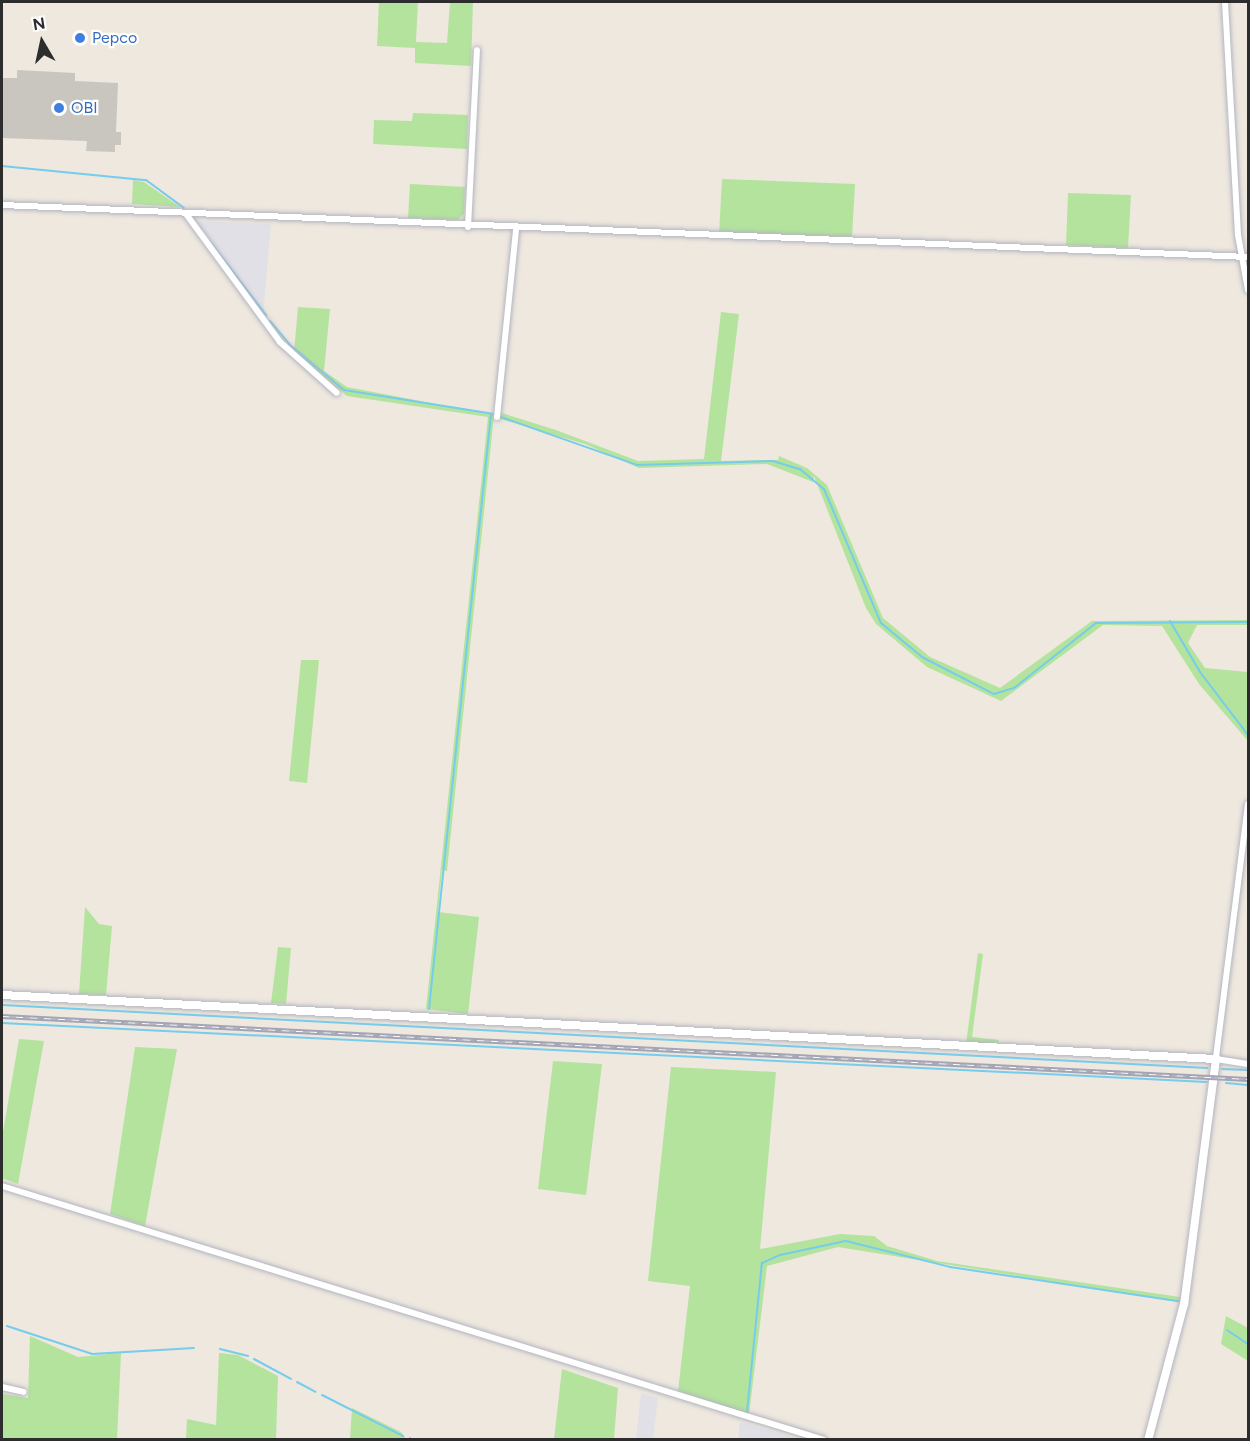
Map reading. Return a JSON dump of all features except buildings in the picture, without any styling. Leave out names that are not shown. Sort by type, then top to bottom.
[{"type":"street","points":[[1225,2],[1248,290]]},
{"type":"street","points":[[468,227],[477,50]]},
{"type":"street","points":[[2,205],[468,227],[1245,257]]},
{"type":"street","points":[[186,214],[280,342],[337,393]]},
{"type":"street","points":[[497,417],[516,229]]},
{"type":"street","points":[[1148,1440],[1184,1304],[1248,804]]},
{"type":"street","points":[[2,995],[1216,1059],[1248,1064]]},
{"type":"street","points":[[2,1186],[824,1440]]},
{"type":"street","points":[[2,1388],[23,1392]]},
{"type":"shaded area","points":[[192,221],[271,224],[263,315]]},
{"type":"shaded area","points":[[641,1393],[658,1398],[653,1439],[636,1439]]},
{"type":"shaded area","points":[[740,1422],[778,1433],[798,1439],[738,1439]]},
{"type":"green space","points":[[379,2],[418,2],[416,42],[447,43],[450,2],[473,2],[471,66],[415,63],[415,48],[377,46]]},
{"type":"green space","points":[[413,113],[468,115],[467,149],[373,144],[374,120],[412,121]]},
{"type":"green space","points":[[722,179],[855,184],[852,237],[719,235]]},
{"type":"green space","points":[[133,180],[144,182],[180,207],[132,204]]},
{"type":"green space","points":[[410,184],[465,187],[464,214],[458,220],[408,218]]},
{"type":"green space","points":[[1068,193],[1131,195],[1128,248],[1066,245]]},
{"type":"green space","points":[[298,307],[330,309],[324,371],[347,387],[494,415],[447,871],[442,870],[438,912],[479,917],[468,1014],[426,1009],[488,417],[347,396],[294,352]]},
{"type":"green space","points":[[721,312],[739,314],[721,461],[778,460],[779,456],[807,468],[827,485],[883,618],[930,657],[1000,688],[1092,621],[1248,620],[1248,625],[1197,625],[1188,643],[1205,668],[1248,672],[1248,741],[1199,684],[1162,626],[1103,625],[1001,701],[927,667],[876,624],[866,608],[814,476],[813,482],[767,464],[639,468],[585,444],[500,419],[502,413],[556,430],[638,461],[704,459]]},
{"type":"green space","points":[[301,660],[319,660],[307,783],[289,781]]},
{"type":"green space","points":[[85,907],[99,924],[112,926],[106,995],[79,994]]},
{"type":"green space","points":[[278,947],[291,948],[286,1004],[271,1003]]},
{"type":"green space","points":[[978,953],[983,954],[972,1037],[999,1040],[998,1045],[966,1044]]},
{"type":"green space","points":[[19,1039],[44,1041],[18,1184],[2,1178],[2,1138]]},
{"type":"green space","points":[[135,1047],[177,1049],[145,1226],[110,1214]]},
{"type":"green space","points":[[553,1061],[602,1064],[586,1195],[538,1189]]},
{"type":"green space","points":[[671,1067],[776,1072],[760,1249],[840,1234],[874,1236],[887,1246],[937,1261],[1180,1297],[1180,1302],[838,1247],[767,1266],[749,1415],[678,1391],[690,1286],[648,1281]]},
{"type":"green space","points":[[1226,1316],[1248,1328],[1248,1361],[1221,1344]]},
{"type":"green space","points":[[30,1336],[78,1357],[121,1353],[117,1439],[2,1439],[2,1394],[28,1398]]},
{"type":"green space","points":[[219,1353],[238,1355],[278,1376],[276,1439],[186,1439],[187,1419],[216,1425]]},
{"type":"green space","points":[[562,1369],[618,1388],[614,1439],[554,1439]]},
{"type":"green space","points":[[352,1408],[401,1432],[406,1439],[350,1439]]},
{"type":"waterway","points":[[2,166],[146,180],[184,208]]},
{"type":"waterway","points":[[211,243],[266,315]]},
{"type":"waterway","points":[[270,321],[289,344],[344,390],[494,414]]},
{"type":"waterway","points":[[429,1009],[491,414]]},
{"type":"waterway","points":[[501,417],[637,465],[773,461],[800,469],[824,489],[881,623],[922,657],[994,694],[1014,688],[1096,623],[1248,622]]},
{"type":"waterway","points":[[1170,621],[1200,672],[1248,735]]},
{"type":"waterway","points":[[2,1005],[1207,1068]]},
{"type":"waterway","points":[[2,1023],[1207,1082]]},
{"type":"waterway","points":[[1222,1069],[1248,1070]]},
{"type":"waterway","points":[[1226,1083],[1248,1085]]},
{"type":"waterway","points":[[747,1412],[762,1263],[780,1255],[846,1241],[950,1267],[1178,1301]]},
{"type":"waterway","points":[[7,1326],[92,1354],[194,1348]]},
{"type":"waterway","points":[[1227,1330],[1248,1344]]},
{"type":"waterway","points":[[220,1349],[248,1356]]},
{"type":"waterway","points":[[254,1359],[291,1379]]},
{"type":"waterway","points":[[297,1382],[316,1392]]},
{"type":"waterway","points":[[322,1395],[403,1436]]},
{"type":"railway","points":[[2,1016],[1248,1079]]},
{"type":"place","name":"Pepco","points":[[80,38]]},
{"type":"place","name":"OBI","points":[[59,108]]}]
